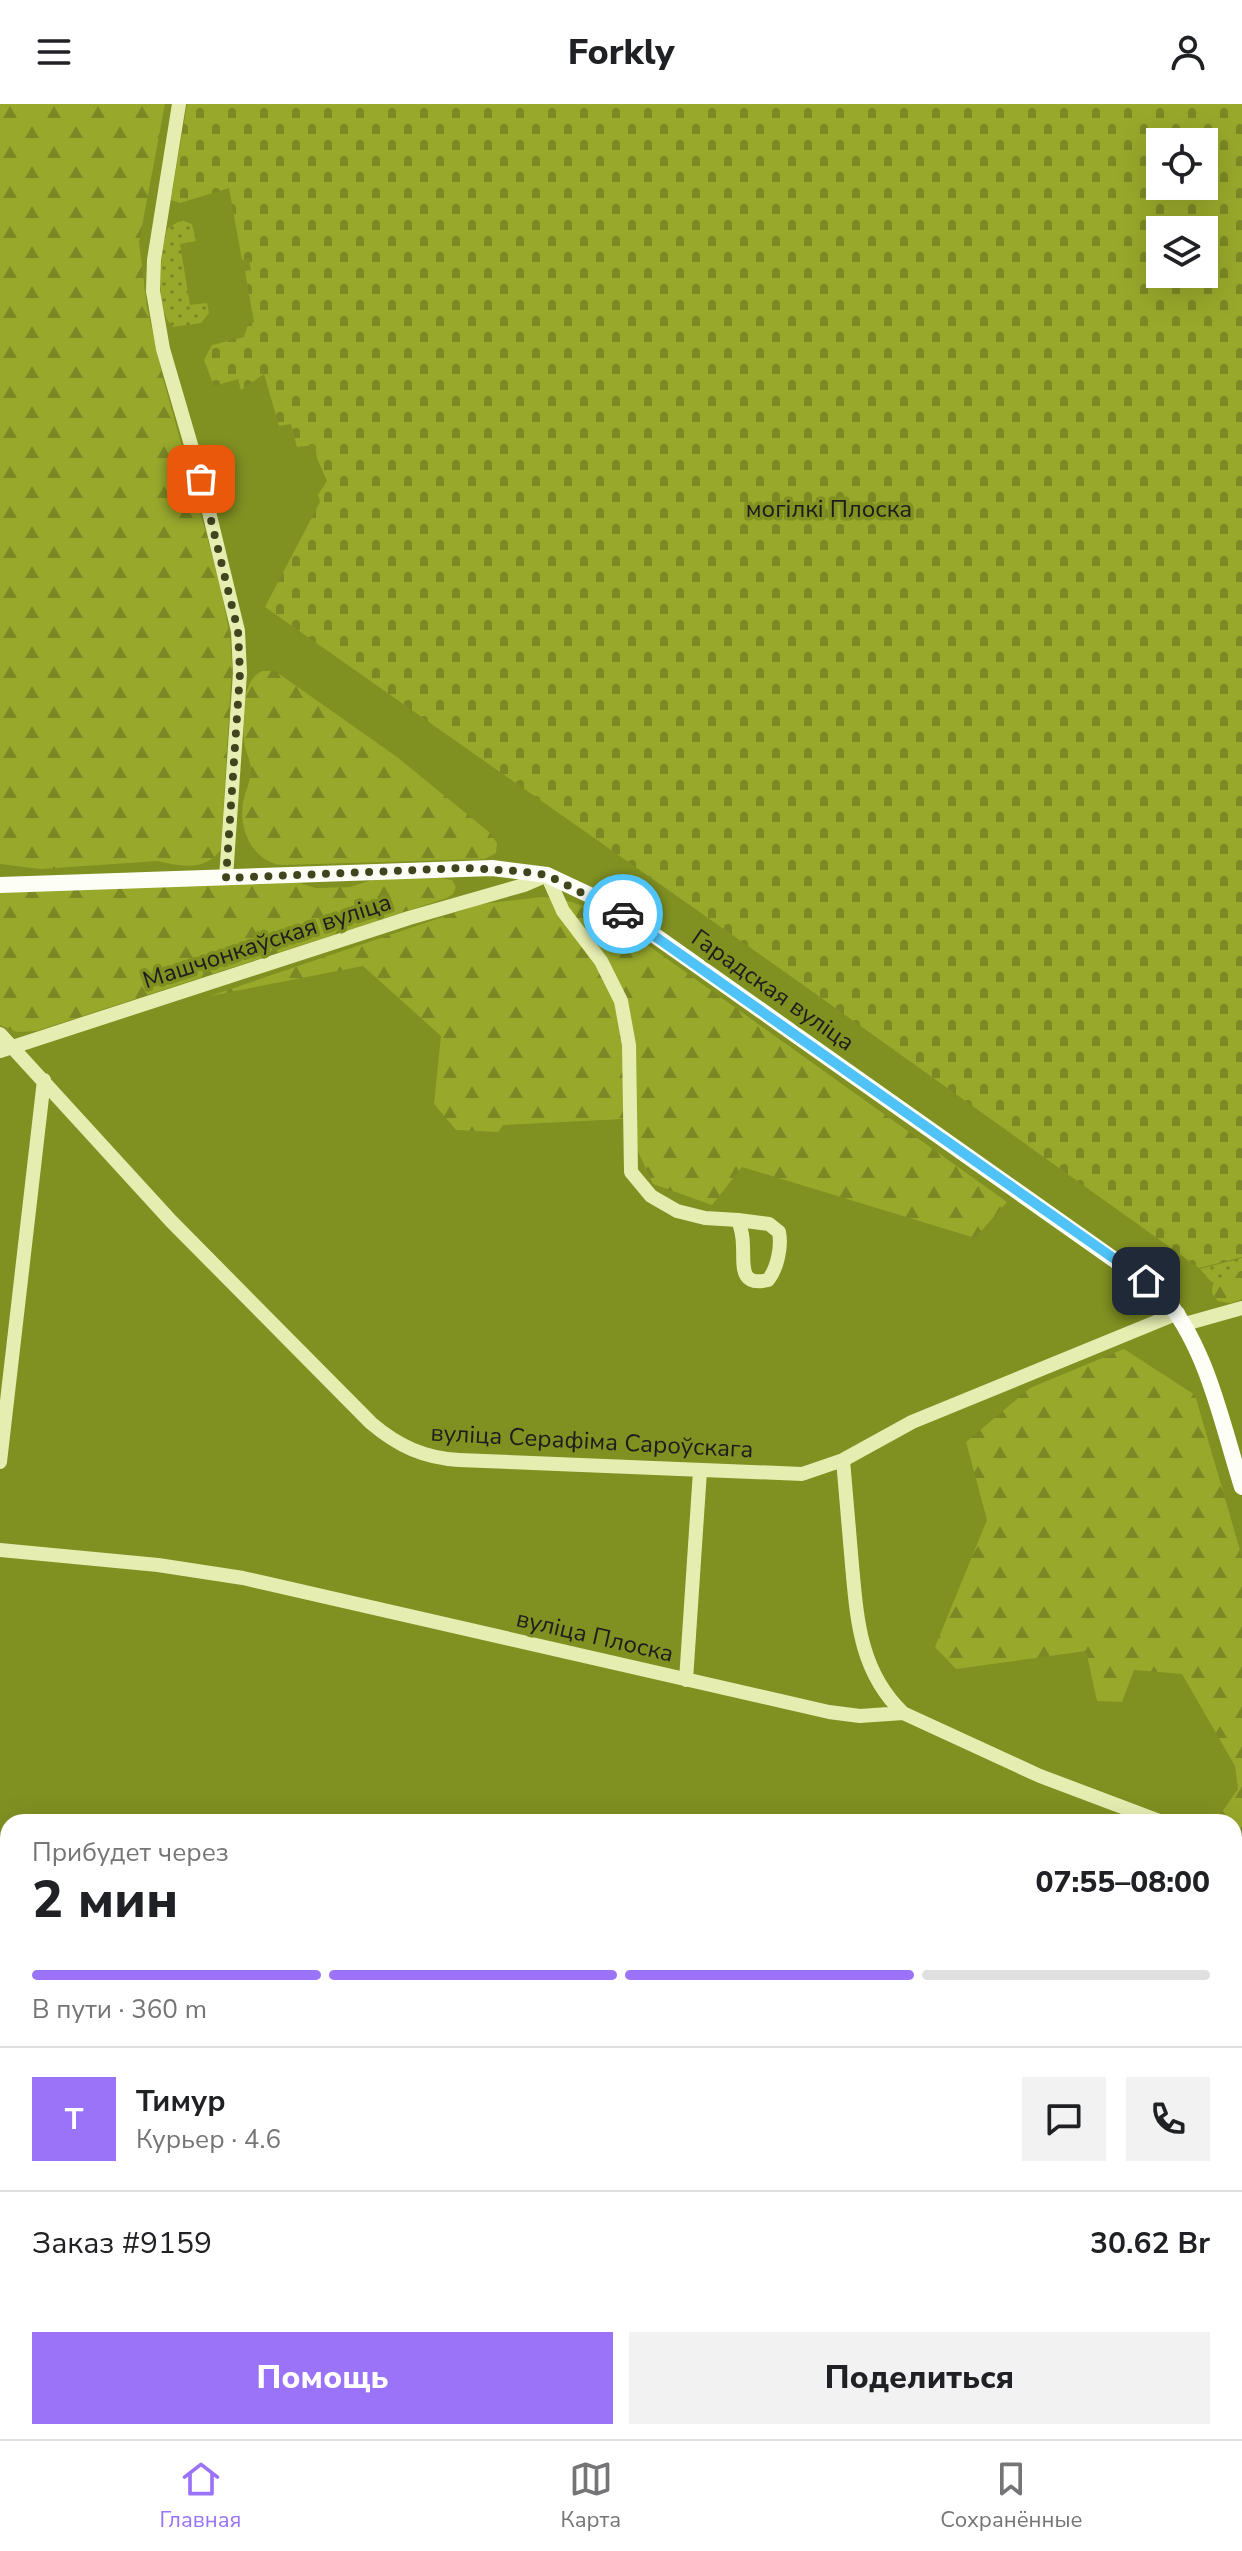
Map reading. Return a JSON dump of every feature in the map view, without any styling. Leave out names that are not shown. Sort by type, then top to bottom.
[{"type":"main road","name":"Гарадская вуліца","points":[[0,885],[464,868],[547,875],[613,906],[1160,1292],[1182,1318],[1207,1374],[1242,1487]]},
{"type":"street","points":[[179,104],[154,260],[153,291],[163,349],[201,479],[238,631],[240,673],[226,878]]},
{"type":"street","points":[[547,875],[563,911],[601,961],[621,1001],[629,1045],[631,1172],[651,1196],[677,1211],[705,1218],[738,1220],[769,1224],[779,1232],[780,1244],[774,1271],[768,1280],[752,1280],[744,1272],[743,1239],[738,1220]]},
{"type":"street","name":"Машчонкаўская вуліца","points":[[7,1049],[409,918],[524,885],[547,875]]},
{"type":"street","name":"вуліца Серафіма Сароўскага","points":[[0,1034],[7,1049],[44,1080],[171,1221],[371,1423],[411,1450],[443,1459],[802,1474],[843,1460],[912,1422],[1182,1318],[1242,1308]]},
{"type":"street","points":[[0,1462],[44,1080]]},
{"type":"street","points":[[843,1460],[860,1637],[876,1681],[903,1713]]},
{"type":"street","points":[[686,1680],[700,1471]]},
{"type":"street","name":"вуліца Плоска","points":[[0,1550],[158,1565],[243,1578],[844,1715],[903,1713],[1040,1776],[1141,1814]]},
{"type":"green space","points":[[0,104],[165,104],[139,242],[147,307],[163,378],[220,584],[232,665],[221,849],[201,864],[184,866],[158,861],[41,869],[0,864]]},
{"type":"green space","name":"могілкі Плоска","points":[[187,104],[1242,104],[1242,1257],[1199,1268],[792,977],[265,607],[320,502],[318,495],[327,481],[315,445],[297,447],[291,424],[279,426],[264,374],[241,390],[238,379],[214,386],[204,360],[212,345],[244,337],[248,324],[254,322],[245,271],[251,270],[249,258],[242,260],[229,188],[180,203],[171,200]]},
{"type":"green space","points":[[181,220],[192,224],[196,241],[180,244],[190,305],[207,303],[209,313],[201,323],[173,327],[163,308],[161,266],[167,229]]},
{"type":"green space","points":[[262,671],[275,671],[397,757],[489,832],[497,843],[496,853],[485,859],[281,865],[262,856],[254,849],[245,831],[242,809],[251,769],[244,743],[244,701],[250,683]]},
{"type":"green space","points":[[375,879],[452,880],[456,887],[447,898],[36,1031],[17,1032],[0,1025],[0,891],[293,881],[316,888],[350,887]]},
{"type":"green space","points":[[542,897],[581,905],[617,923],[1007,1202],[975,1238],[742,1167],[712,1205],[653,1184],[623,1119],[503,1125],[498,1132],[456,1130],[434,1104],[441,1036],[363,966],[210,996],[481,904]]},
{"type":"green space","points":[[1242,1258],[1242,1299],[1230,1303],[1218,1301],[1212,1293],[1213,1284],[1200,1269]]},
{"type":"green space","points":[[1242,1271],[1242,1299],[1230,1303],[1218,1301],[1212,1293],[1213,1284],[1228,1274]]},
{"type":"green space","points":[[1124,1349],[1195,1395],[1242,1557],[1242,1814],[1221,1814],[1238,1789],[1235,1766],[1182,1674],[1134,1670],[1122,1702],[1097,1701],[1086,1651],[956,1669],[935,1647],[987,1520],[966,1442],[1030,1388]]},
{"type":"way so far","points":[[201,479],[238,631],[240,673],[226,878],[492,868],[547,875],[613,906],[623,914]]},
{"type":"route","points":[[623,914],[1146,1281]]}]
